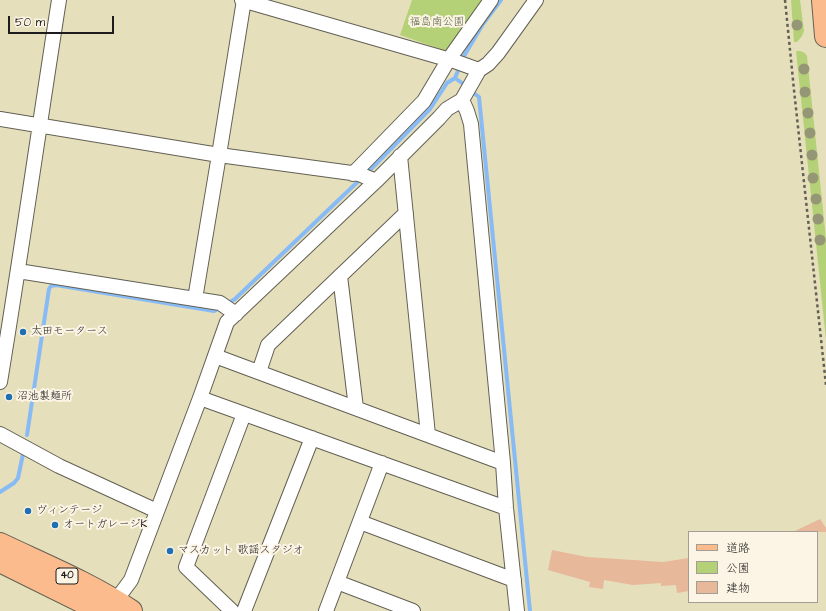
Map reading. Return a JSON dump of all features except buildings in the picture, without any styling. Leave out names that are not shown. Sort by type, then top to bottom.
[{"type":"main road","points":[[823,0],[826,36]]},
{"type":"main road","name":"40","points":[[0,544],[64,574],[114,608]]},
{"type":"main road","name":"40","points":[[0,561],[114,608]]},
{"type":"street","points":[[0,382],[59,0]]},
{"type":"street","points":[[195,299],[220,155],[243,0],[465,67],[488,64],[498,53],[536,0]]},
{"type":"street","points":[[491,0],[465,67],[463,98],[471,124],[506,508],[517,611]]},
{"type":"street","points":[[114,608],[131,580],[227,322],[234,312],[364,177],[424,101],[465,67]]},
{"type":"street","points":[[0,119],[364,177],[400,156],[447,109],[463,98]]},
{"type":"street","points":[[400,156],[428,435]]},
{"type":"street","points":[[259,372],[268,345],[406,213]]},
{"type":"street","points":[[18,271],[220,303],[234,312]]},
{"type":"street","points":[[340,276],[356,408]]},
{"type":"street","points":[[215,356],[503,463]]},
{"type":"street","points":[[200,398],[506,508]]},
{"type":"street","points":[[232,611],[186,567],[244,414]]},
{"type":"street","points":[[0,434],[59,466],[157,511]]},
{"type":"street","points":[[244,611],[312,438]]},
{"type":"street","points":[[326,611],[382,463]]},
{"type":"street","points":[[360,522],[514,580]]},
{"type":"street","points":[[337,582],[413,611]]},
{"type":"path","points":[[785,0],[826,385]]},
{"type":"green space","name":"福島南公園","points":[[412,0],[484,0],[446,51],[400,35]]},
{"type":"green space","points":[[791,0],[800,0],[804,31],[797,42],[794,42]]},
{"type":"green space","points":[[796,51],[805,53],[807,56],[826,239],[826,340]]},
{"type":"waterway","points":[[227,304],[235,299],[370,170],[430,109],[447,83],[455,78],[464,56],[483,24],[501,0]]},
{"type":"waterway","points":[[455,78],[466,86]]},
{"type":"waterway","points":[[471,91],[479,97],[530,611]]},
{"type":"waterway","points":[[27,435],[49,289],[51,286],[56,285],[214,311],[221,307]]},
{"type":"waterway","points":[[0,492],[14,483],[18,478],[23,454]]},
{"type":"place","name":"太田モータース","points":[[23,332]]},
{"type":"place","name":"沼池製麺所","points":[[9,397]]},
{"type":"place","name":"ヴィンテージ","points":[[28,511]]},
{"type":"place","name":"オートガレージK","points":[[55,525]]},
{"type":"place","name":"マスカット 歌謡スタジオ","points":[[170,551]]}]
